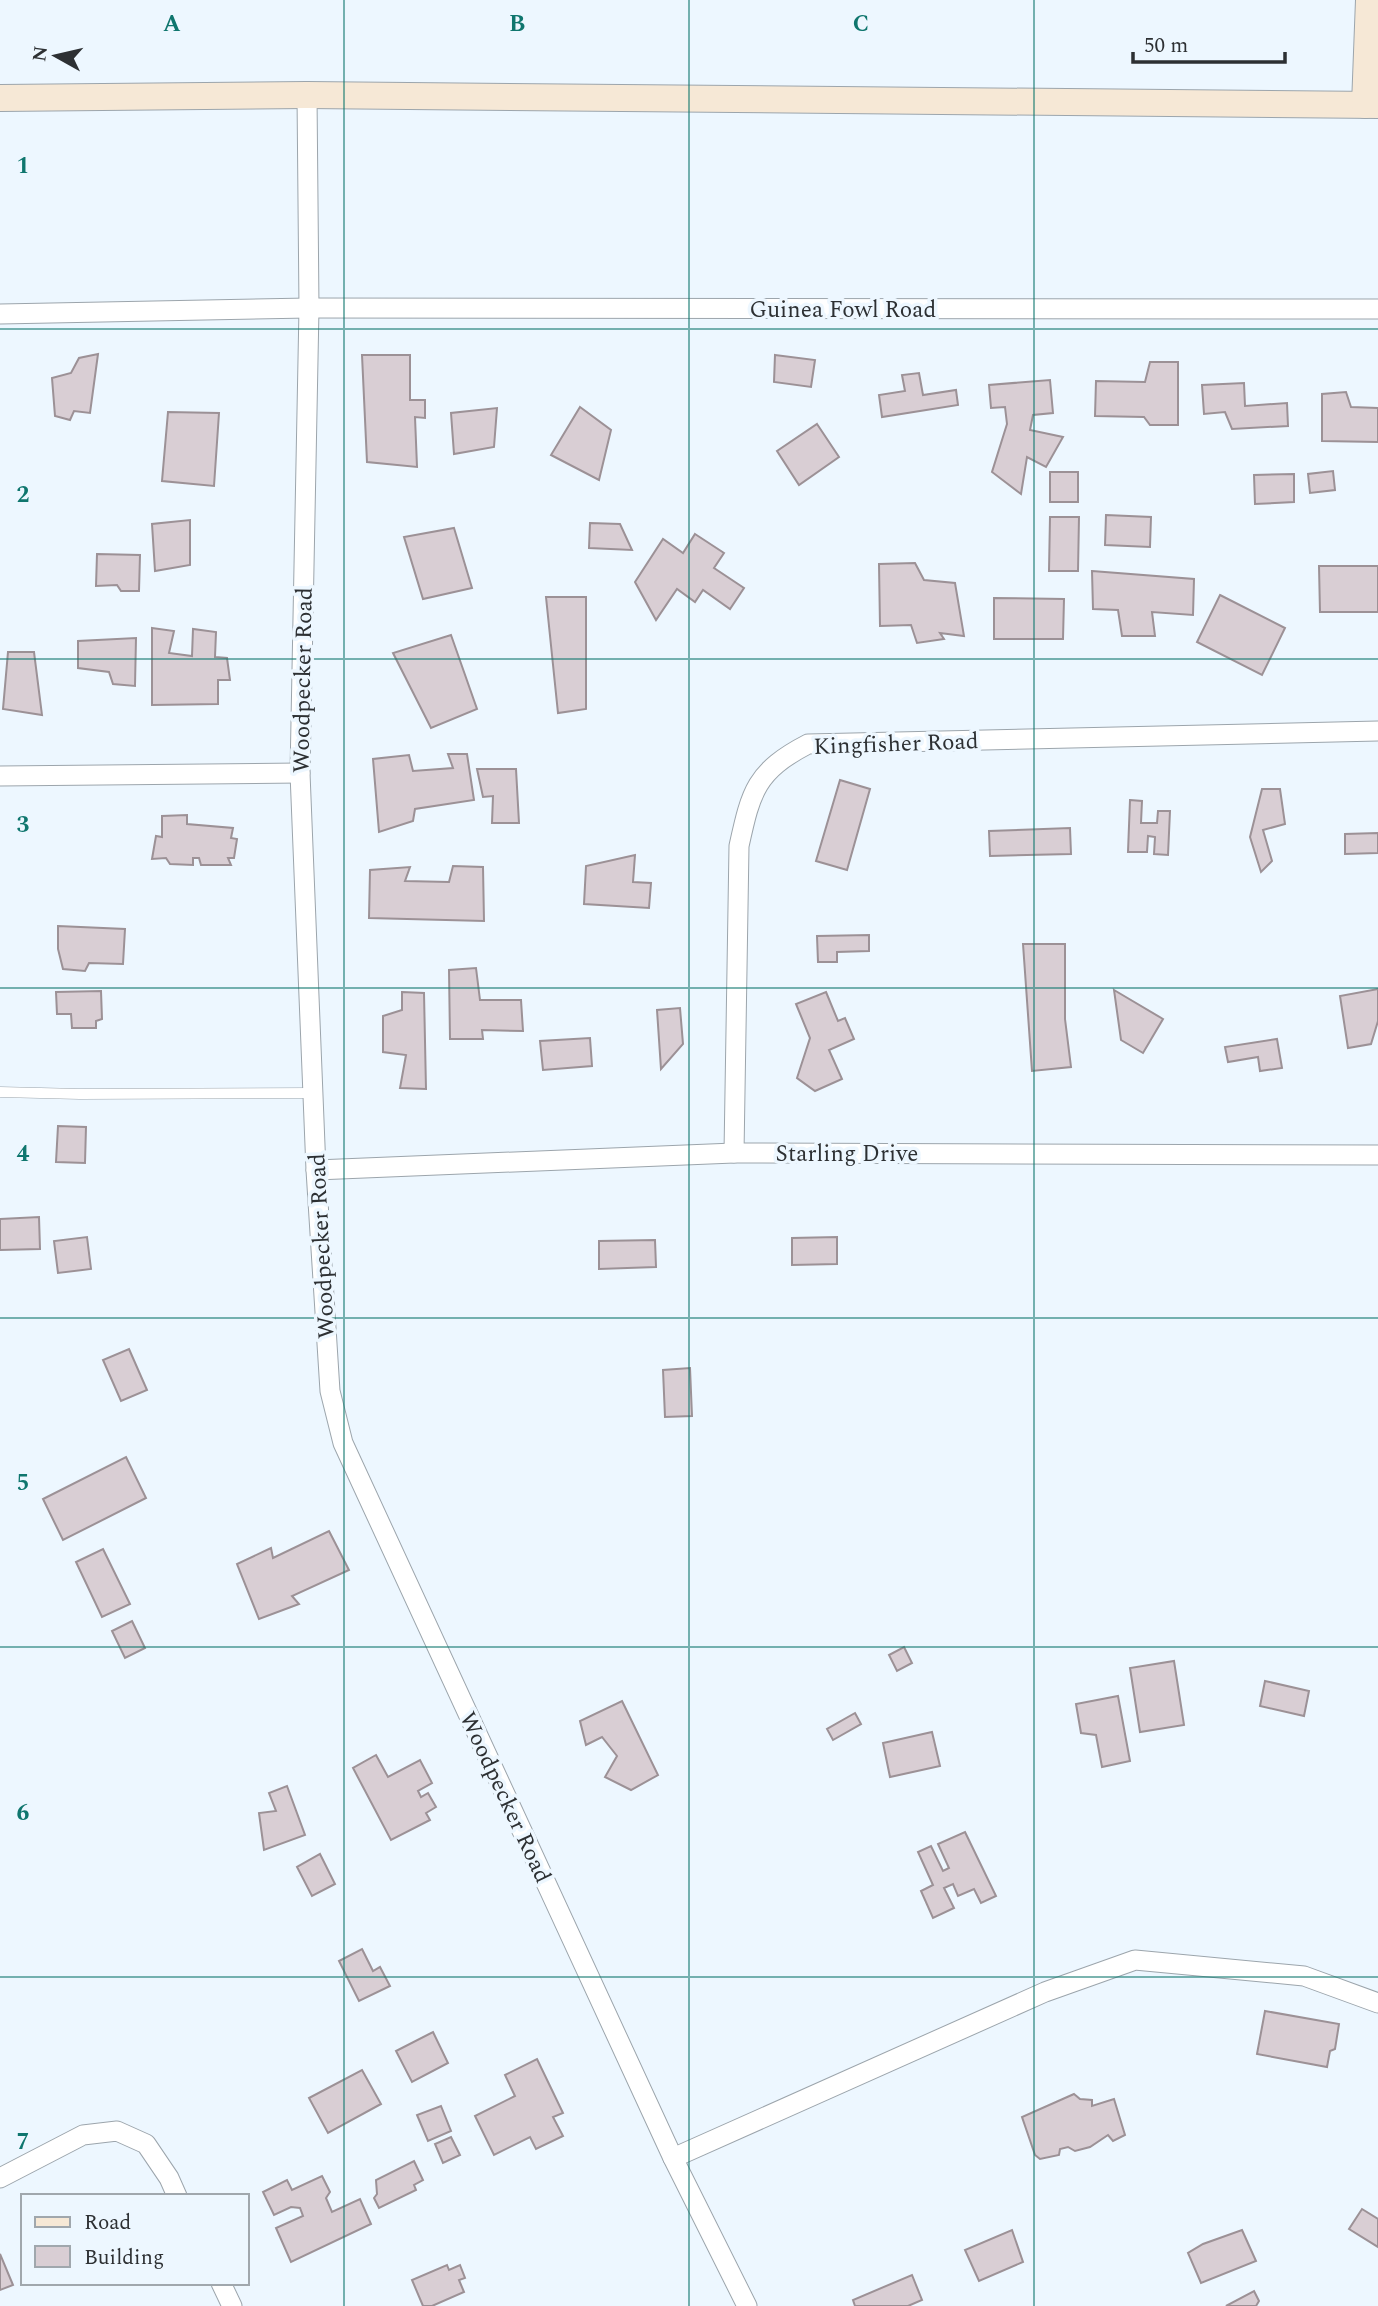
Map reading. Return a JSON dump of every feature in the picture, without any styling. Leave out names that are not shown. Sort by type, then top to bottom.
[{"type":"street","points":[[0,98],[307,95],[1371,105],[1369,0]]},
{"type":"street","name":"Woodpecker Road","points":[[307,95],[309,308],[300,773],[316,1170],[330,1391],[344,1443],[673,2158],[747,2306]]},
{"type":"street","name":"Guinea Fowl Road","points":[[0,314],[309,308],[1378,309]]},
{"type":"street","name":"Kingfisher Road","points":[[734,1153],[739,846],[747,808],[756,788],[761,778],[780,758],[808,744],[1378,731]]},
{"type":"street","points":[[0,776],[300,773]]},
{"type":"street","name":"Starling Drive","points":[[316,1170],[734,1153],[1378,1155]]},
{"type":"street","points":[[673,2158],[1045,1992],[1135,1960],[1304,1976],[1378,2003]]},
{"type":"street","points":[[0,2178],[83,2135],[117,2131],[146,2144],[169,2178],[176,2194]]},
{"type":"street","points":[[221,2285],[232,2306]]},
{"type":"lane","points":[[0,1092],[313,1093]]},
{"type":"building","points":[[98,354],[90,413],[74,411],[70,420],[55,416],[52,378],[71,373],[79,358]]},
{"type":"building","points":[[362,355],[410,355],[410,400],[425,400],[425,418],[415,417],[417,467],[367,462]]},
{"type":"building","points":[[775,355],[815,360],[811,387],[774,382]]},
{"type":"building","points":[[1150,362],[1178,362],[1178,425],[1150,425],[1144,417],[1095,416],[1096,381],[1145,382]]},
{"type":"building","points":[[919,373],[923,395],[956,390],[958,405],[882,417],[879,395],[905,391],[902,375]]},
{"type":"building","points":[[1050,380],[1053,413],[1033,415],[1030,430],[1063,437],[1046,467],[1027,457],[1021,494],[992,472],[1007,424],[1005,407],[991,408],[989,385]]},
{"type":"building","points":[[1244,383],[1245,406],[1287,403],[1288,426],[1232,429],[1225,412],[1204,414],[1202,385]]},
{"type":"building","points":[[1346,392],[1351,407],[1378,408],[1378,442],[1322,441],[1322,394]]},
{"type":"building","points":[[580,407],[611,430],[599,480],[551,455]]},
{"type":"building","points":[[497,408],[494,447],[454,454],[451,413]]},
{"type":"building","points":[[168,412],[219,413],[214,486],[162,481]]},
{"type":"building","points":[[817,424],[839,457],[799,485],[777,451]]},
{"type":"building","points":[[1333,471],[1335,490],[1310,493],[1308,474]]},
{"type":"building","points":[[1050,472],[1078,472],[1078,502],[1050,502]]},
{"type":"building","points":[[1294,474],[1294,502],[1255,504],[1254,475]]},
{"type":"building","points":[[1106,515],[1151,517],[1150,547],[1105,545]]},
{"type":"building","points":[[1050,517],[1079,517],[1078,571],[1049,571]]},
{"type":"building","points":[[190,520],[190,565],[155,571],[152,524]]},
{"type":"building","points":[[590,523],[620,524],[632,550],[589,548]]},
{"type":"building","points":[[454,528],[472,588],[423,599],[404,537]]},
{"type":"building","points":[[695,534],[724,553],[714,568],[744,588],[730,609],[703,590],[695,602],[677,589],[656,620],[635,582],[663,539],[683,553]]},
{"type":"building","points":[[97,554],[140,555],[139,591],[121,591],[117,585],[96,586]]},
{"type":"building","points":[[915,563],[924,580],[955,583],[964,636],[940,633],[944,639],[917,643],[911,625],[880,626],[879,564]]},
{"type":"building","points":[[1319,566],[1378,566],[1378,612],[1320,612]]},
{"type":"building","points":[[1092,571],[1194,579],[1193,615],[1152,612],[1155,636],[1122,636],[1118,610],[1093,609]]},
{"type":"building","points":[[1220,595],[1285,628],[1262,675],[1197,642]]},
{"type":"building","points":[[546,597],[586,597],[586,709],[558,713]]},
{"type":"building","points":[[994,598],[1064,599],[1063,639],[994,639]]},
{"type":"building","points":[[152,628],[174,631],[169,653],[192,656],[193,629],[216,632],[215,657],[227,658],[230,680],[218,680],[218,704],[152,705]]},
{"type":"building","points":[[451,635],[477,709],[431,728],[393,653]]},
{"type":"building","points":[[136,638],[135,686],[113,684],[109,672],[78,668],[78,641]]},
{"type":"building","points":[[8,652],[34,652],[42,715],[3,709]]},
{"type":"building","points":[[448,754],[467,754],[474,800],[415,809],[413,821],[379,832],[373,759],[409,755],[413,771],[453,768]]},
{"type":"building","points":[[477,769],[516,769],[519,823],[492,823],[493,796],[483,797]]},
{"type":"building","points":[[840,780],[870,789],[847,870],[816,861]]},
{"type":"building","points":[[1262,789],[1280,789],[1285,824],[1263,830],[1272,861],[1261,872],[1250,837]]},
{"type":"building","points":[[1130,800],[1142,801],[1141,823],[1157,823],[1158,811],[1170,811],[1168,855],[1154,854],[1155,837],[1148,836],[1147,852],[1128,852]]},
{"type":"building","points":[[187,815],[187,824],[233,828],[231,838],[237,839],[234,858],[228,858],[231,865],[201,865],[199,858],[193,858],[193,865],[170,864],[166,858],[152,859],[156,836],[162,837],[162,816]]},
{"type":"building","points":[[1070,828],[1071,854],[990,856],[989,831]]},
{"type":"building","points":[[1378,833],[1378,853],[1345,854],[1345,834]]},
{"type":"building","points":[[635,855],[633,882],[651,883],[649,908],[584,904],[586,866]]},
{"type":"building","points":[[453,866],[483,867],[484,921],[369,918],[370,870],[410,867],[405,881],[449,882]]},
{"type":"building","points":[[58,926],[125,929],[123,964],[89,963],[85,971],[63,969],[58,949]]},
{"type":"building","points":[[869,935],[869,951],[837,952],[837,962],[818,962],[817,936]]},
{"type":"building","points":[[1023,944],[1065,944],[1065,1019],[1071,1067],[1032,1071]]},
{"type":"building","points":[[476,968],[480,1000],[521,1000],[523,1031],[482,1030],[483,1039],[450,1039],[449,970]]},
{"type":"building","points":[[1378,989],[1378,1021],[1371,1044],[1348,1048],[1340,996]]},
{"type":"building","points":[[1114,990],[1163,1019],[1143,1053],[1121,1040]]},
{"type":"building","points":[[101,991],[102,1019],[96,1021],[96,1028],[72,1028],[71,1014],[57,1014],[56,992]]},
{"type":"building","points":[[402,992],[424,993],[426,1089],[400,1088],[406,1055],[383,1052],[383,1016],[402,1010]]},
{"type":"building","points":[[826,992],[838,1021],[845,1018],[854,1039],[829,1050],[842,1079],[815,1091],[797,1078],[810,1038],[796,1004]]},
{"type":"building","points":[[680,1008],[683,1044],[661,1069],[657,1010]]},
{"type":"building","points":[[590,1038],[592,1066],[543,1070],[540,1041]]},
{"type":"building","points":[[1277,1039],[1282,1068],[1260,1071],[1258,1057],[1228,1062],[1225,1047]]},
{"type":"building","points":[[58,1126],[86,1127],[85,1163],[56,1162]]},
{"type":"building","points":[[39,1217],[40,1249],[0,1250],[0,1219]]},
{"type":"building","points":[[87,1237],[91,1269],[58,1273],[54,1241]]},
{"type":"building","points":[[837,1237],[837,1264],[792,1265],[792,1238]]},
{"type":"building","points":[[655,1240],[656,1267],[599,1269],[599,1241]]},
{"type":"building","points":[[129,1349],[147,1390],[121,1401],[103,1360]]},
{"type":"building","points":[[690,1368],[692,1416],[665,1417],[663,1370]]},
{"type":"building","points":[[126,1457],[146,1498],[63,1540],[43,1499]]},
{"type":"building","points":[[329,1531],[349,1570],[292,1596],[299,1604],[259,1619],[237,1564],[271,1548],[273,1558]]},
{"type":"building","points":[[103,1549],[130,1604],[102,1617],[76,1562]]},
{"type":"building","points":[[132,1621],[145,1648],[125,1658],[112,1631]]},
{"type":"building","points":[[904,1647],[912,1663],[897,1671],[889,1655]]},
{"type":"building","points":[[1174,1661],[1184,1725],[1140,1732],[1130,1668]]},
{"type":"building","points":[[1265,1681],[1309,1691],[1304,1716],[1260,1706]]},
{"type":"building","points":[[1118,1696],[1130,1761],[1102,1767],[1096,1735],[1081,1733],[1076,1704]]},
{"type":"building","points":[[622,1701],[658,1775],[631,1790],[605,1777],[617,1756],[602,1737],[586,1745],[580,1721]]},
{"type":"building","points":[[855,1713],[861,1724],[833,1740],[827,1729]]},
{"type":"building","points":[[932,1732],[940,1766],[890,1777],[883,1743]]},
{"type":"building","points":[[376,1755],[388,1777],[420,1760],[432,1783],[418,1791],[421,1797],[428,1793],[436,1807],[426,1813],[430,1820],[391,1840],[353,1768]]},
{"type":"building","points":[[287,1786],[305,1835],[264,1850],[259,1813],[276,1811],[269,1793]]},
{"type":"building","points":[[965,1832],[996,1896],[981,1903],[974,1889],[958,1896],[953,1884],[944,1888],[954,1908],[933,1918],[921,1891],[933,1885],[918,1852],[931,1846],[943,1871],[949,1868],[938,1844]]},
{"type":"building","points":[[320,1854],[335,1884],[312,1896],[297,1867]]},
{"type":"building","points":[[362,1949],[373,1971],[380,1967],[390,1986],[359,2001],[339,1961]]},
{"type":"building","points":[[1265,2011],[1339,2024],[1335,2049],[1330,2051],[1327,2067],[1257,2054]]},
{"type":"building","points":[[433,2032],[448,2063],[412,2082],[396,2051]]},
{"type":"building","points":[[537,2059],[563,2113],[553,2117],[563,2136],[536,2149],[530,2137],[494,2155],[475,2116],[515,2096],[505,2075]]},
{"type":"building","points":[[362,2070],[381,2104],[328,2133],[309,2098]]},
{"type":"building","points":[[1074,2094],[1080,2099],[1092,2100],[1092,2106],[1114,2099],[1125,2135],[1113,2141],[1108,2135],[1090,2147],[1075,2151],[1068,2147],[1060,2149],[1059,2155],[1040,2159],[1035,2155],[1022,2117]]},
{"type":"building","points":[[441,2106],[451,2131],[428,2141],[417,2115]]},
{"type":"building","points":[[451,2137],[460,2155],[443,2163],[435,2144]]},
{"type":"building","points":[[414,2161],[423,2180],[414,2185],[416,2190],[379,2208],[374,2198],[377,2194],[376,2180]]},
{"type":"building","points":[[322,2176],[330,2192],[326,2198],[332,2212],[360,2199],[371,2224],[291,2262],[276,2228],[303,2216],[300,2208],[291,2207],[274,2215],[263,2192],[287,2180],[292,2190]]},
{"type":"building","points":[[1362,2209],[1378,2219],[1378,2247],[1349,2229]]},
{"type":"building","points":[[1012,2230],[1023,2262],[979,2281],[965,2250]]},
{"type":"building","points":[[1242,2230],[1256,2261],[1201,2283],[1188,2253],[1203,2244]]},
{"type":"building","points":[[0,2254],[13,2285],[0,2290]]},
{"type":"building","points":[[447,2265],[449,2270],[460,2265],[465,2278],[459,2280],[464,2292],[432,2306],[423,2306],[412,2280]]},
{"type":"building","points":[[912,2275],[922,2300],[908,2306],[855,2306],[853,2300]]},
{"type":"building","points":[[1254,2291],[1259,2301],[1256,2306],[1226,2306]]}]
